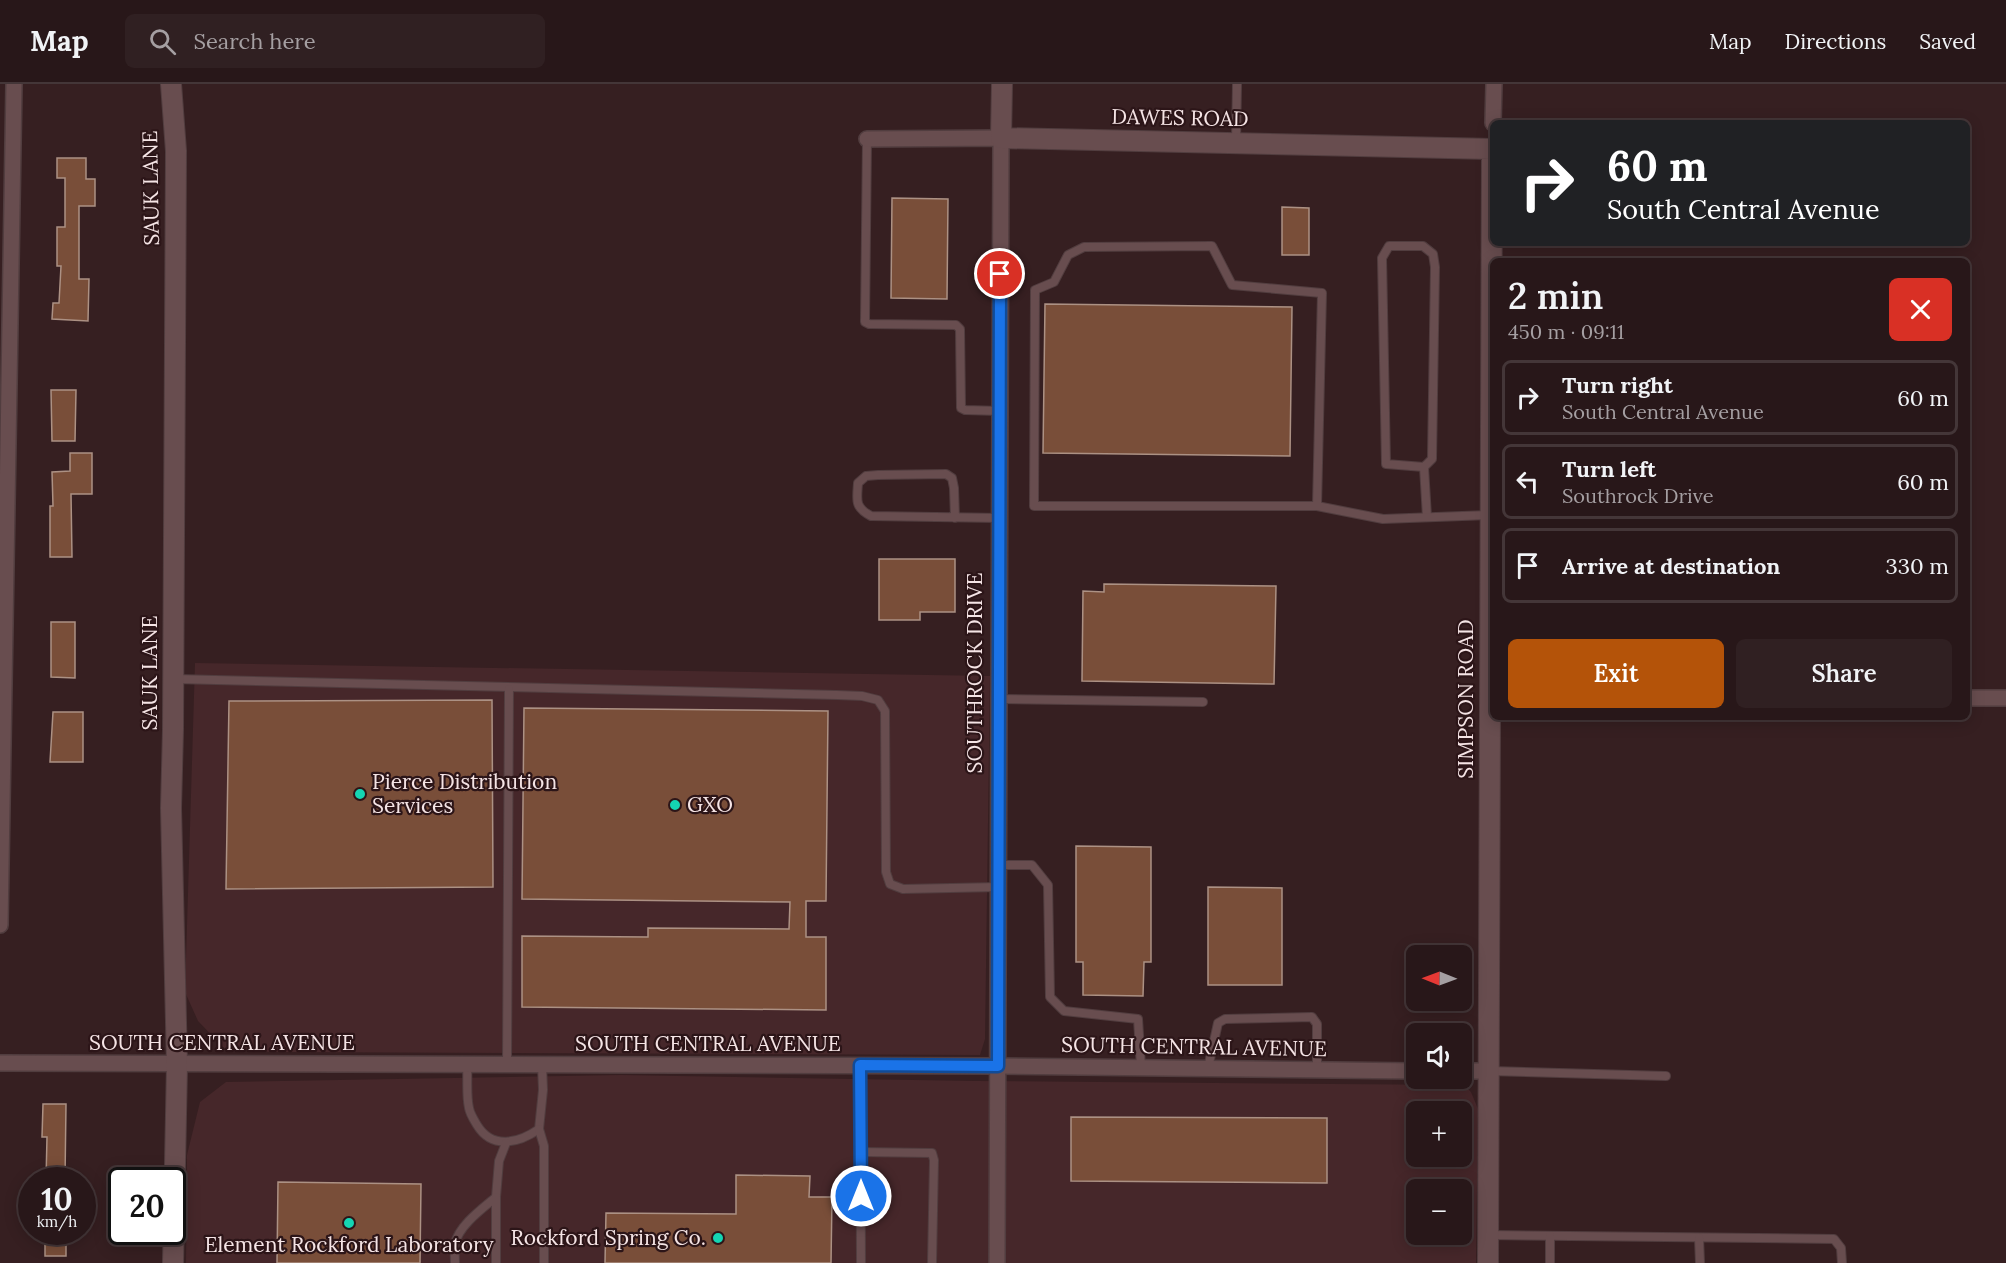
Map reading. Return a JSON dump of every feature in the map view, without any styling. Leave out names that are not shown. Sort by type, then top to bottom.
[{"type":"street","points":[[0,925],[14,84]]},
{"type":"street","name":"SAUK LANE","points":[[171,84],[176,151],[174,680],[171,808],[177,1065],[173,1263]]},
{"type":"street","name":"SOUTHROCK DRIVE","points":[[997,1263],[1002,84]]},
{"type":"street","points":[[1493,120],[1494,84]]},
{"type":"street","name":"DAWES ROAD","points":[[867,139],[1001,138],[1490,149]]},
{"type":"street","points":[[1970,698],[2006,698]]},
{"type":"street","name":"SIMPSON ROAD","points":[[1488,1263],[1491,720]]},
{"type":"street","name":"SOUTH CENTRAL AVENUE","points":[[0,1063],[860,1065],[1406,1071]]},
{"type":"street","points":[[1472,1071],[1490,1071]]},
{"type":"lane","points":[[1236,143],[1237,84]]},
{"type":"lane","points":[[867,139],[865,322],[869,324],[956,325],[960,329],[961,408],[1000,411]]},
{"type":"lane","points":[[1317,506],[1322,293],[1232,285],[1212,246],[1084,247],[1068,255],[1054,282],[1035,290],[1034,506],[1317,506],[1383,519],[1490,515]]},
{"type":"lane","points":[[1424,467],[1386,464],[1382,258],[1389,246],[1424,246],[1433,254],[1435,267],[1432,459],[1424,467],[1427,517]]},
{"type":"lane","points":[[955,518],[952,478],[946,474],[866,476],[858,483],[857,502],[862,511],[872,516],[955,518],[1000,518]]},
{"type":"lane","points":[[174,680],[837,695],[862,696],[878,700],[885,711],[886,872],[890,884],[903,889],[999,887]]},
{"type":"lane","points":[[507,1065],[509,689]]},
{"type":"lane","points":[[999,699],[1203,702]]},
{"type":"lane","points":[[999,865],[1032,865],[1048,885],[1050,997],[1064,1011],[1137,1019],[1141,1067]]},
{"type":"lane","points":[[1208,1068],[1218,1023],[1225,1019],[1312,1017],[1317,1024],[1317,1070]]},
{"type":"lane","points":[[467,1065],[469,1110],[480,1130],[492,1139],[507,1143],[527,1137],[539,1130]]},
{"type":"lane","points":[[542,1065],[543,1090],[539,1130],[544,1146],[544,1263]]},
{"type":"lane","points":[[860,1065],[861,1263]]},
{"type":"lane","points":[[1490,1071],[1666,1076]]},
{"type":"lane","points":[[496,1263],[496,1197],[499,1161],[507,1143]]},
{"type":"lane","points":[[860,1152],[932,1153],[932,1263]]},
{"type":"lane","points":[[455,1263],[455,1243],[460,1233],[473,1217],[496,1197]]},
{"type":"lane","points":[[1488,1235],[1834,1239],[1841,1248],[1842,1263]]},
{"type":"lane","points":[[1550,1236],[1550,1263]]},
{"type":"lane","points":[[1700,1238],[1700,1263]]},
{"type":"shaded area","points":[[195,663],[990,676],[985,1039],[980,1055],[272,1052],[224,1048],[198,1021],[185,992]]},
{"type":"shaded area","points":[[621,1075],[1406,1085],[1406,1089],[1468,1089],[1478,1109],[1476,1263],[186,1263],[187,1155],[200,1102],[226,1082]]},
{"type":"building","points":[[57,158],[86,158],[86,179],[95,179],[95,206],[79,206],[79,279],[89,279],[88,321],[52,319],[53,303],[59,303],[61,266],[57,266],[57,227],[65,227],[65,178],[57,178]]},
{"type":"building","points":[[892,198],[948,199],[947,299],[891,298]]},
{"type":"building","points":[[1282,207],[1309,208],[1309,255],[1282,255]]},
{"type":"building","points":[[1045,304],[1292,307],[1290,456],[1043,453]]},
{"type":"building","points":[[51,390],[76,390],[75,441],[52,441]]},
{"type":"building","points":[[70,453],[92,453],[92,494],[71,494],[72,557],[50,557],[52,472],[70,471]]},
{"type":"building","points":[[879,559],[955,559],[955,612],[920,612],[920,620],[879,620]]},
{"type":"building","points":[[1104,584],[1276,586],[1274,684],[1082,681],[1083,591],[1104,592]]},
{"type":"building","points":[[51,622],[75,622],[75,678],[51,677]]},
{"type":"building","name":"Pierce Distribution Services","points":[[492,700],[493,887],[226,889],[229,701]]},
{"type":"building","name":"GXO","points":[[524,708],[828,711],[826,901],[806,901],[806,937],[826,937],[826,1010],[522,1007],[522,936],[648,937],[648,928],[789,929],[790,902],[522,899]]},
{"type":"building","points":[[53,712],[83,712],[83,762],[50,762]]},
{"type":"building","points":[[1076,846],[1151,847],[1151,962],[1144,962],[1143,996],[1083,995],[1083,962],[1076,962]]},
{"type":"building","points":[[1208,887],[1282,888],[1282,985],[1208,985]]},
{"type":"building","points":[[43,1104],[66,1104],[65,1167],[46,1167],[47,1137],[42,1137]]},
{"type":"building","points":[[1071,1117],[1327,1118],[1327,1183],[1071,1181]]},
{"type":"building","name":"Rockford Spring Co.","points":[[736,1175],[810,1176],[809,1197],[832,1197],[831,1263],[605,1263],[606,1213],[736,1214]]},
{"type":"building","name":"Element Rockford Laboratory","points":[[278,1182],[421,1184],[420,1263],[277,1263]]},
{"type":"building","points":[[45,1245],[66,1245],[66,1256],[45,1256]]},
{"type":"place","name":"Pierce Distribution Services","points":[[360,794]]},
{"type":"place","name":"GXO","points":[[675,805]]},
{"type":"place","name":"Element Rockford Laboratory","points":[[349,1223]]},
{"type":"place","name":"Rockford Spring Co.","points":[[718,1238]]},
{"type":"route","points":[[861,1196],[860,1065],[998,1066],[1000,274]]}]
